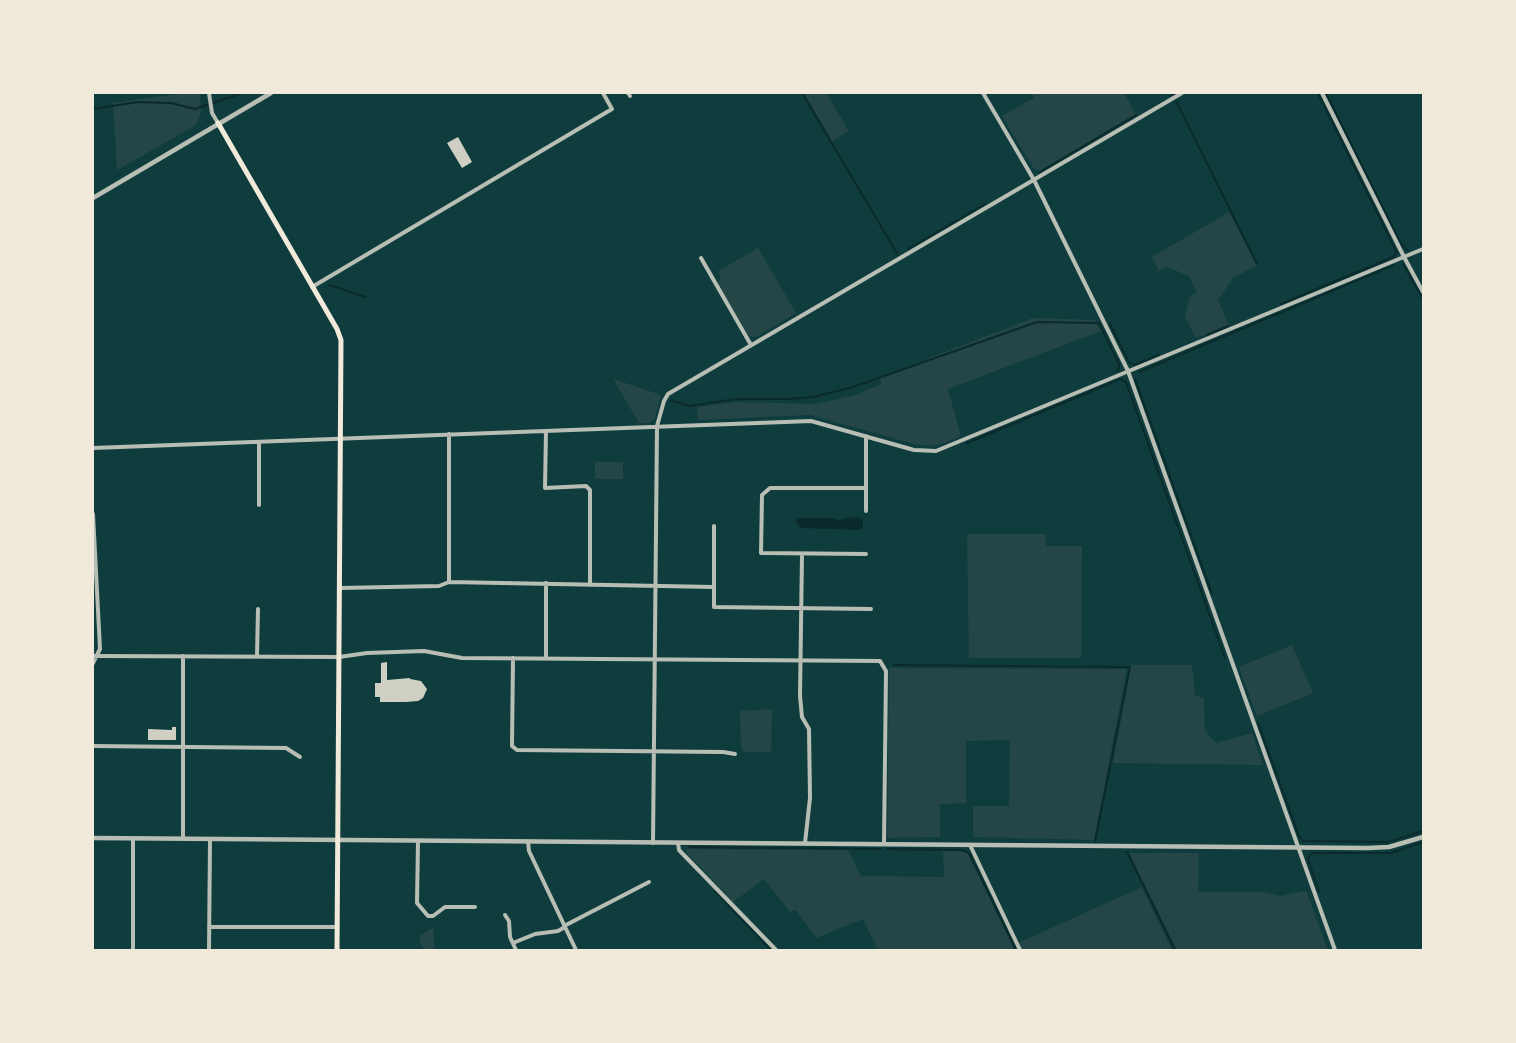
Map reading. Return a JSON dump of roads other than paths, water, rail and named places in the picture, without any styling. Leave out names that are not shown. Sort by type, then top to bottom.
[{"type":"main road","points":[[218,123],[337,329],[341,340],[337,950]]},
{"type":"street","points":[[208,93],[211,109],[218,123]]},
{"type":"street","points":[[93,198],[271,93]]},
{"type":"street","points":[[312,287],[612,109],[603,93]]},
{"type":"street","points":[[983,93],[1034,180],[1128,372],[1335,950]]},
{"type":"street","points":[[653,843],[657,426],[664,400],[668,394],[1182,93]]},
{"type":"street","points":[[1322,93],[1423,292]]},
{"type":"street","points":[[93,448],[811,421],[914,450],[936,451],[1423,249]]},
{"type":"street","points":[[701,258],[751,345]]},
{"type":"street","points":[[546,431],[545,488],[586,486],[590,490],[590,585]]},
{"type":"street","points":[[449,435],[449,582]]},
{"type":"street","points":[[866,436],[866,511]]},
{"type":"street","points":[[259,443],[259,505]]},
{"type":"street","points":[[866,488],[770,488],[762,495],[761,531],[761,553],[866,554]]},
{"type":"street","points":[[93,514],[100,649],[93,663]]},
{"type":"street","points":[[714,526],[714,607],[871,609]]},
{"type":"street","points":[[802,554],[802,717],[809,729],[810,798],[805,843]]},
{"type":"street","points":[[340,588],[439,586],[449,582],[714,587]]},
{"type":"street","points":[[546,584],[546,658]]},
{"type":"street","points":[[257,656],[258,609]]},
{"type":"street","points":[[96,656],[339,657],[367,653],[424,651],[462,658],[880,661],[886,671],[884,844]]},
{"type":"street","points":[[183,656],[183,839]]},
{"type":"street","points":[[513,658],[513,746],[517,750],[735,754]]},
{"type":"street","points":[[93,746],[286,748],[300,757]]},
{"type":"street","points":[[93,838],[1298,848],[1389,847],[1423,837]]},
{"type":"street","points":[[133,839],[133,950]]},
{"type":"street","points":[[209,950],[210,840]]},
{"type":"street","points":[[418,841],[417,903],[428,916],[433,916],[445,907],[475,907]]},
{"type":"street","points":[[528,842],[528,851],[576,950]]},
{"type":"street","points":[[678,843],[679,849],[776,950]]},
{"type":"street","points":[[970,845],[1020,950]]},
{"type":"street","points":[[513,943],[535,934],[558,931],[649,882]]},
{"type":"street","points":[[505,915],[509,921],[516,950]]},
{"type":"street","points":[[209,927],[337,927]]},
{"type":"waterway","points":[[93,109],[138,102],[171,103],[195,109],[242,93]]},
{"type":"waterway","points":[[802,93],[898,255]]},
{"type":"waterway","points":[[1172,95],[1176,93]]},
{"type":"waterway","points":[[1318,93],[1397,253]]},
{"type":"waterway","points":[[1326,93],[1402,246],[1408,250]]},
{"type":"waterway","points":[[1176,101],[1257,264]]},
{"type":"waterway","points":[[1040,172],[1136,115]]},
{"type":"waterway","points":[[908,249],[985,204]]},
{"type":"waterway","points":[[1281,304],[1393,257],[1397,252]]},
{"type":"waterway","points":[[1403,264],[1423,299]]},
{"type":"waterway","points":[[1139,372],[1394,265]]},
{"type":"waterway","points":[[329,285],[366,297]]},
{"type":"waterway","points":[[671,400],[689,406],[736,399],[813,397],[853,387],[1037,322],[1099,323],[1119,364],[1118,371]]},
{"type":"waterway","points":[[1110,324],[1129,362],[1134,365],[1159,355]]},
{"type":"waterway","points":[[1207,335],[1228,326]]},
{"type":"waterway","points":[[1120,379],[1126,382],[1225,658]]},
{"type":"waterway","points":[[1135,379],[1212,594]]},
{"type":"waterway","points":[[967,443],[1118,380]]},
{"type":"waterway","points":[[893,665],[1130,667],[1095,841]]},
{"type":"waterway","points":[[1258,723],[1299,836],[1303,841],[1388,842],[1423,831]]},
{"type":"waterway","points":[[1319,892],[1308,859],[1311,853],[1391,853],[1423,842]]},
{"type":"waterway","points":[[689,847],[880,849]]},
{"type":"waterway","points":[[887,849],[962,850],[969,853],[1016,950]]},
{"type":"waterway","points":[[1127,852],[1175,950]]},
{"type":"waterway","points":[[715,891],[771,950]]}]
